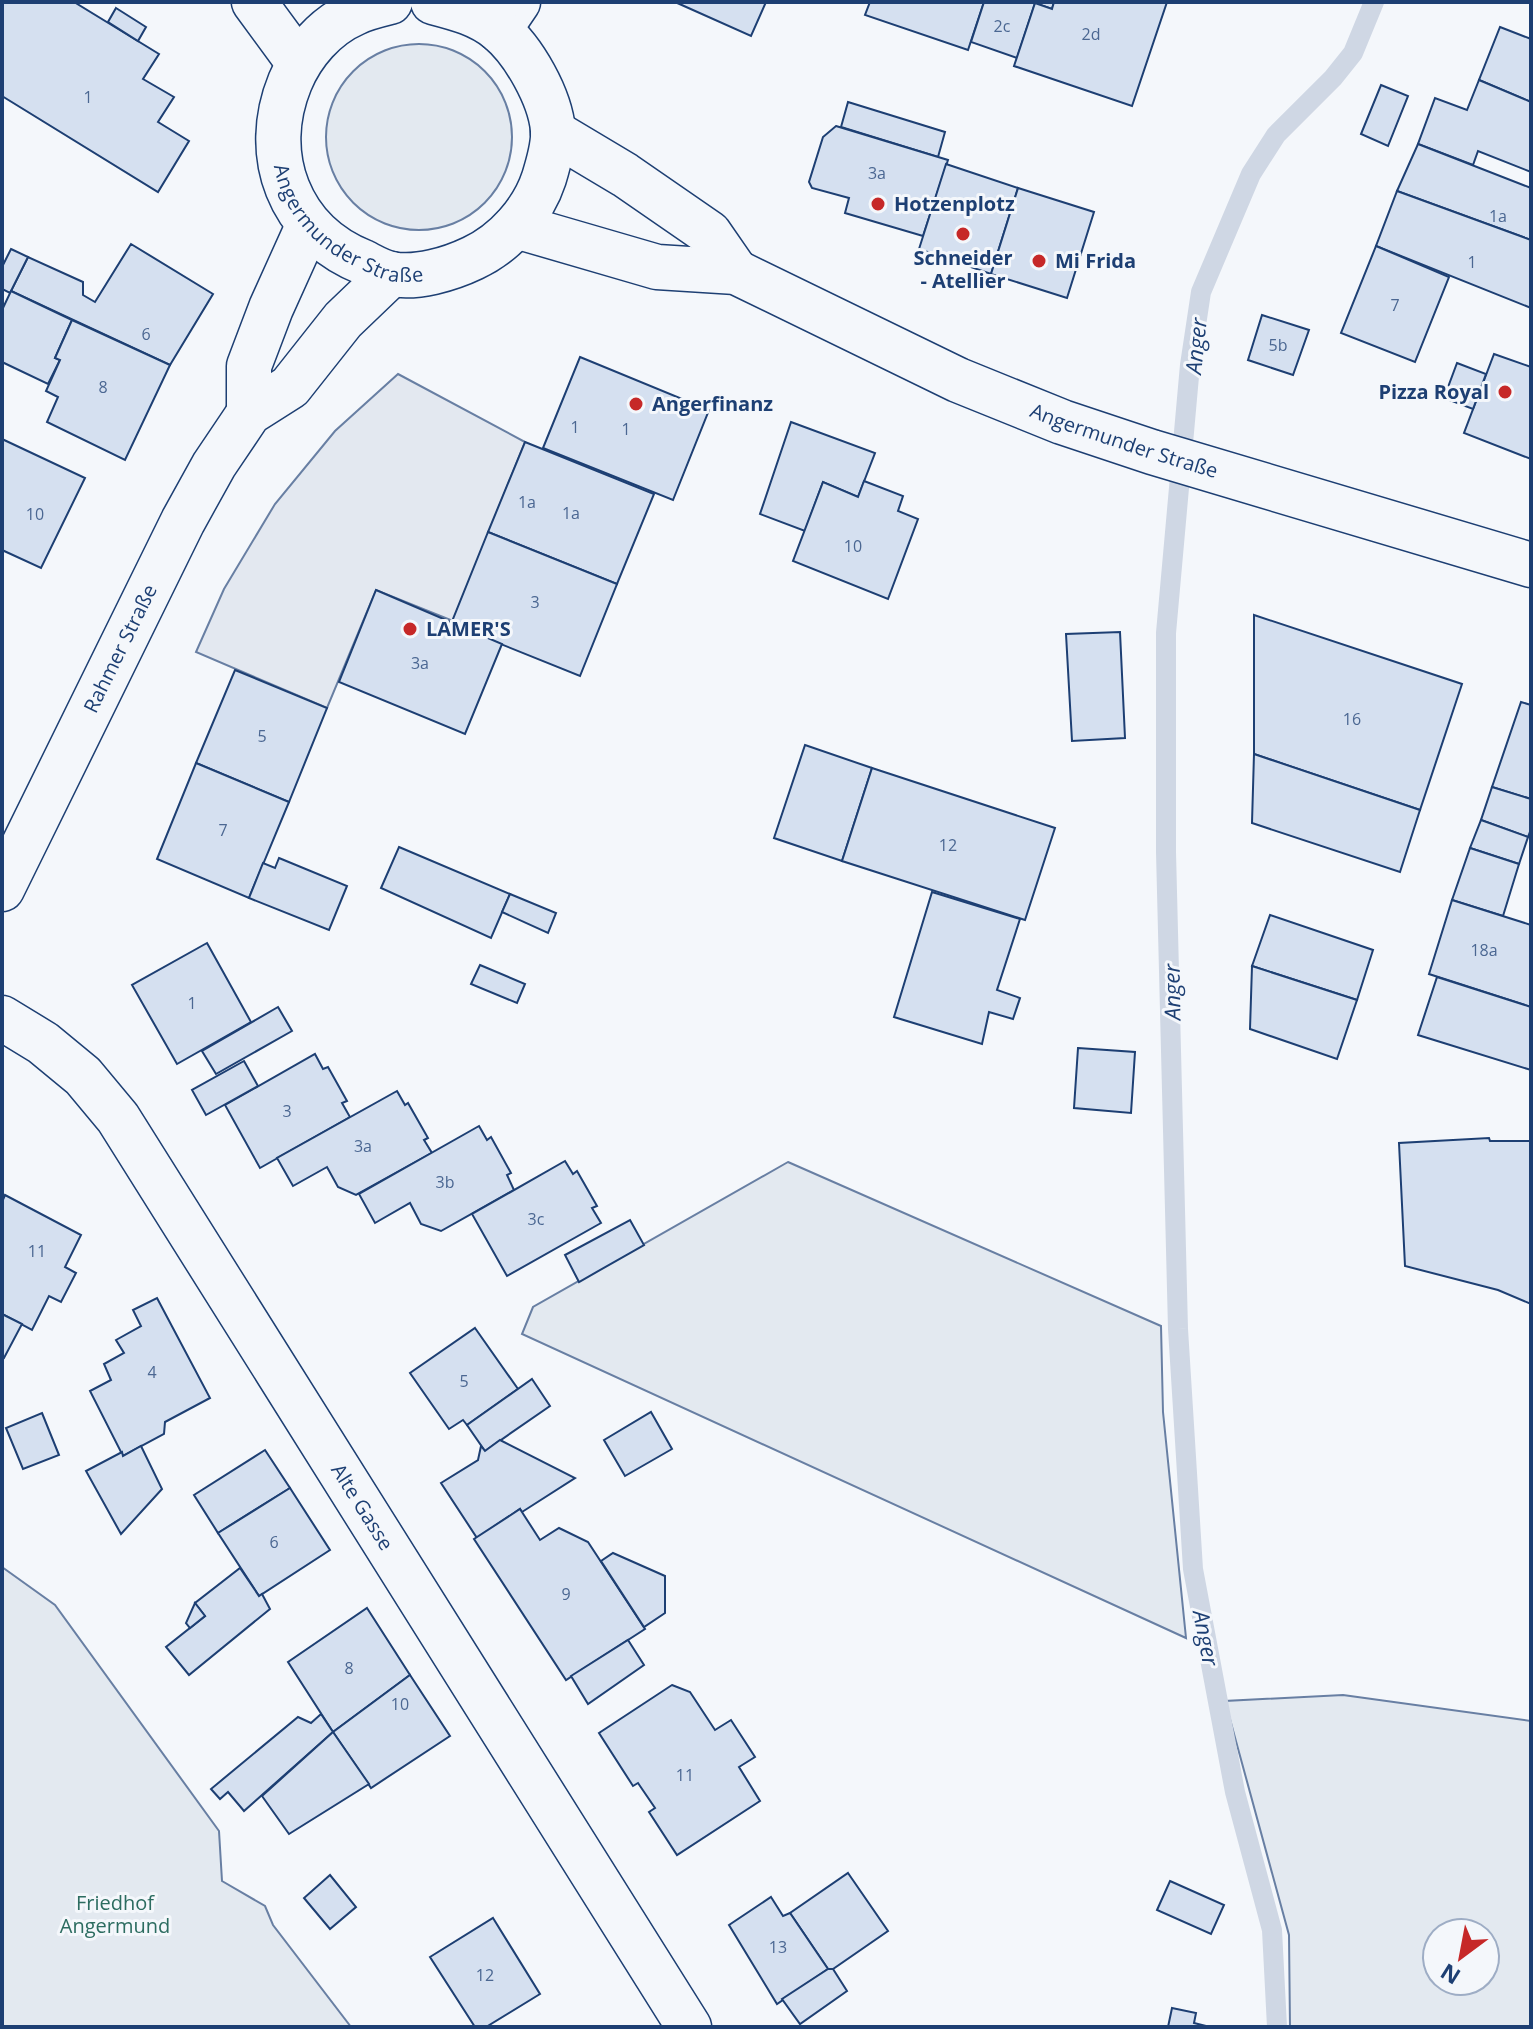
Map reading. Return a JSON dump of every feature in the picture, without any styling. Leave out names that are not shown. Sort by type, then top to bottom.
[{"type":"main road","points":[[254,2],[298,62]]},
{"type":"main road","name":"Angermunder Straße","points":[[390,2],[354,13],[322,34],[298,62],[279,108],[277,155],[292,201],[308,226],[348,256],[391,274],[453,268],[488,251],[516,226],[532,204],[544,179],[553,132],[547,107],[508,16],[433,2]]},
{"type":"main road","name":"Angermunder Straße","points":[[553,132],[625,175],[709,233],[736,272]]},
{"type":"main road","points":[[249,413],[249,366],[308,226]]},
{"type":"main road","name":"Angermunder Straße","points":[[516,226],[657,267],[736,272],[958,380],[1062,422],[1531,565]]},
{"type":"main road","name":"Rahmer Straße","points":[[2,889],[183,521],[214,465],[249,413],[290,387],[343,320],[391,274]]},
{"type":"main road","name":"Alte Gasse","points":[[2,1018],[43,1043],[83,1076],[118,1118],[689,2027]]},
{"type":"green space","points":[[419,44],[437,45],[455,51],[485,71],[505,101],[511,119],[511,155],[505,173],[485,203],[455,223],[437,229],[419,230],[401,229],[383,223],[353,203],[333,173],[327,155],[326,137],[327,119],[333,101],[353,71],[383,51],[401,45]]},
{"type":"green space","points":[[788,1162],[1161,1326],[1163,1412],[1186,1638],[522,1334],[533,1307]]},
{"type":"green space","name":"Friedhof Angermund","points":[[2,1567],[55,1605],[219,1831],[222,1881],[265,1906],[273,1925],[351,2027],[2,2027]]},
{"type":"green space","points":[[1343,1695],[1531,1721],[1531,2027],[1290,2027],[1289,1935],[1225,1701]]},
{"type":"shaded area","points":[[398,374],[525,442],[453,621],[376,590],[327,708],[196,652],[224,589],[275,504],[335,431]]},
{"type":"building","points":[[2,2],[74,2],[159,54],[143,79],[174,97],[158,122],[189,141],[158,192],[2,96]]},
{"type":"building","points":[[675,2],[766,2],[751,36]]},
{"type":"building","points":[[870,2],[984,2],[968,50],[865,15]]},
{"type":"building","points":[[984,2],[1054,2],[1052,9],[1035,3],[1017,58],[971,42]]},
{"type":"building","points":[[1054,2],[1167,2],[1132,106],[1014,66],[1035,3],[1052,9]]},
{"type":"building","points":[[116,8],[146,27],[138,41],[108,22]]},
{"type":"building","points":[[1500,27],[1531,39],[1531,102],[1479,80]]},
{"type":"building","points":[[1479,80],[1531,102],[1531,172],[1478,151],[1473,165],[1418,144],[1435,98],[1467,110]]},
{"type":"building","points":[[1381,85],[1408,96],[1388,146],[1361,134]]},
{"type":"building","points":[[848,102],[945,132],[938,157],[841,127]]},
{"type":"building","points":[[836,126],[948,160],[923,236],[845,213],[849,198],[812,188],[809,182],[823,137]]},
{"type":"building","points":[[1418,144],[1531,188],[1531,240],[1397,191]]},
{"type":"building","points":[[946,164],[1018,188],[991,274],[919,249]]},
{"type":"building","points":[[1018,188],[1094,212],[1067,298],[991,274]]},
{"type":"building","points":[[1397,191],[1531,240],[1531,308],[1376,246]]},
{"type":"building","points":[[131,244],[213,294],[170,365],[11,291],[28,257],[83,282],[83,295],[95,302]]},
{"type":"building","points":[[1376,246],[1449,277],[1415,362],[1341,333]]},
{"type":"building","points":[[11,249],[28,257],[10,293],[2,289],[2,267]]},
{"type":"building","points":[[11,291],[72,320],[55,358],[60,360],[48,384],[2,362],[2,310]]},
{"type":"building","points":[[1262,315],[1309,330],[1293,375],[1248,360]]},
{"type":"building","points":[[72,320],[170,365],[125,460],[47,422],[58,397],[46,391],[60,360],[55,358]]},
{"type":"building","name":"Pizza Royal","points":[[1494,354],[1531,367],[1531,459],[1464,433]]},
{"type":"building","points":[[580,357],[709,410],[673,500],[543,448]]},
{"type":"building","points":[[1457,363],[1486,374],[1473,409],[1444,398]]},
{"type":"building","points":[[791,422],[875,453],[858,497],[823,482],[805,531],[760,514]]},
{"type":"building","points":[[2,439],[85,478],[41,568],[2,550]]},
{"type":"building","points":[[525,442],[654,494],[617,584],[488,532]]},
{"type":"building","points":[[864,481],[903,496],[898,511],[918,519],[888,599],[793,561],[823,482],[858,497]]},
{"type":"building","points":[[488,532],[617,584],[580,676],[451,624]]},
{"type":"building","points":[[376,590],[502,644],[465,734],[339,682]]},
{"type":"building","points":[[1254,615],[1462,684],[1420,810],[1254,754]]},
{"type":"building","points":[[1120,632],[1125,738],[1072,741],[1066,634]]},
{"type":"building","points":[[235,670],[327,708],[289,802],[196,763]]},
{"type":"building","points":[[1521,702],[1531,705],[1531,799],[1492,787]]},
{"type":"building","points":[[805,745],[872,768],[842,861],[774,838]]},
{"type":"building","points":[[1254,754],[1420,810],[1400,872],[1252,823]]},
{"type":"building","points":[[196,763],[289,802],[249,898],[157,859]]},
{"type":"building","points":[[872,768],[1055,828],[1025,920],[842,861]]},
{"type":"building","points":[[1492,787],[1531,799],[1528,837],[1481,820]]},
{"type":"building","points":[[1481,820],[1528,837],[1519,864],[1470,848]]},
{"type":"building","points":[[399,847],[510,894],[491,938],[381,888]]},
{"type":"building","points":[[1470,848],[1519,864],[1503,916],[1452,900]]},
{"type":"building","points":[[279,858],[347,886],[329,930],[249,898],[263,863],[275,868]]},
{"type":"building","points":[[932,892],[1020,919],[997,990],[1020,998],[1013,1019],[989,1012],[982,1044],[894,1017]]},
{"type":"building","points":[[510,894],[556,913],[548,933],[502,912]]},
{"type":"building","points":[[1452,900],[1531,925],[1531,1007],[1429,974]]},
{"type":"building","points":[[1270,915],[1373,950],[1357,1000],[1252,966]]},
{"type":"building","points":[[207,943],[251,1022],[177,1064],[132,985]]},
{"type":"building","points":[[480,965],[525,984],[517,1003],[471,984]]},
{"type":"building","points":[[1252,966],[1357,1000],[1337,1059],[1250,1029]]},
{"type":"building","points":[[1437,977],[1531,1007],[1531,1070],[1418,1035]]},
{"type":"building","points":[[278,1007],[292,1031],[216,1074],[202,1051]]},
{"type":"building","points":[[1078,1048],[1135,1052],[1131,1113],[1074,1108]]},
{"type":"building","points":[[315,1054],[323,1069],[328,1067],[347,1101],[342,1103],[350,1117],[260,1168],[225,1105]]},
{"type":"building","points":[[244,1061],[258,1086],[206,1115],[192,1090]]},
{"type":"building","points":[[397,1091],[405,1105],[408,1103],[428,1138],[424,1140],[432,1153],[356,1195],[338,1187],[327,1167],[293,1186],[277,1158]]},
{"type":"building","points":[[479,1126],[487,1140],[491,1137],[511,1173],[507,1175],[514,1190],[441,1231],[421,1224],[410,1203],[375,1223],[359,1194]]},
{"type":"building","points":[[1489,1138],[1490,1141],[1531,1141],[1531,1304],[1498,1290],[1405,1266],[1399,1143]]},
{"type":"building","points":[[565,1161],[573,1174],[577,1171],[597,1206],[592,1208],[601,1223],[507,1276],[472,1214]]},
{"type":"building","points":[[5,1195],[81,1235],[65,1267],[76,1273],[61,1302],[49,1296],[32,1330],[2,1314],[2,1202]]},
{"type":"building","points":[[630,1220],[644,1245],[579,1282],[565,1255]]},
{"type":"building","points":[[157,1298],[210,1398],[165,1422],[164,1434],[123,1456],[90,1391],[111,1380],[104,1364],[124,1353],[116,1340],[141,1326],[133,1310]]},
{"type":"building","points":[[2,1314],[22,1324],[4,1358],[2,1357]]},
{"type":"building","points":[[475,1328],[518,1389],[467,1425],[463,1420],[449,1429],[410,1373]]},
{"type":"building","points":[[532,1379],[550,1406],[485,1451],[467,1425]]},
{"type":"building","points":[[651,1412],[672,1449],[625,1476],[604,1440]]},
{"type":"building","points":[[42,1413],[59,1455],[23,1469],[6,1428]]},
{"type":"building","points":[[500,1440],[575,1478],[477,1538],[441,1483],[478,1460],[481,1446],[485,1451]]},
{"type":"building","points":[[141,1446],[162,1489],[121,1534],[86,1471],[122,1452],[123,1456]]},
{"type":"building","points":[[265,1450],[290,1488],[218,1533],[194,1495]]},
{"type":"building","points":[[290,1488],[330,1550],[259,1596],[218,1533]]},
{"type":"building","points":[[520,1509],[540,1540],[559,1528],[588,1542],[645,1629],[566,1680],[474,1539]]},
{"type":"building","points":[[613,1553],[665,1576],[665,1613],[644,1627],[601,1561]]},
{"type":"building","points":[[240,1568],[259,1596],[262,1594],[270,1609],[189,1675],[166,1647],[205,1616],[195,1603]]},
{"type":"building","points":[[195,1603],[205,1616],[190,1628],[186,1623]]},
{"type":"building","points":[[367,1608],[410,1675],[333,1732],[288,1662]]},
{"type":"building","points":[[628,1640],[644,1665],[588,1704],[571,1676]]},
{"type":"building","points":[[410,1675],[450,1736],[371,1788],[333,1732]]},
{"type":"building","points":[[672,1685],[690,1692],[715,1730],[731,1720],[755,1757],[739,1767],[760,1801],[677,1855],[649,1812],[655,1808],[638,1783],[633,1786],[599,1733]]},
{"type":"building","points":[[321,1714],[333,1732],[244,1811],[228,1792],[220,1799],[211,1789],[298,1717],[311,1723]]},
{"type":"building","points":[[333,1732],[369,1784],[289,1834],[262,1796]]},
{"type":"building","points":[[848,1873],[888,1931],[833,1969],[828,1969],[790,1913]]},
{"type":"building","points":[[330,1875],[356,1907],[330,1929],[304,1898]]},
{"type":"building","points":[[1170,1881],[1224,1905],[1211,1934],[1157,1910]]},
{"type":"building","points":[[771,1897],[783,1916],[790,1913],[828,1969],[777,2004],[729,1925]]},
{"type":"building","points":[[493,1918],[540,1994],[486,2027],[475,2027],[430,1957]]},
{"type":"building","points":[[828,1969],[833,1969],[847,1991],[800,2024],[782,1999]]},
{"type":"building","points":[[1172,2008],[1196,2013],[1194,2023],[1210,2027],[1168,2027]]},
{"type":"waterway","name":"Anger","points":[[1277,2027],[1272,1930],[1235,1792],[1193,1569],[1178,1329],[1166,852],[1166,633],[1190,365],[1201,292],[1251,174],[1276,135],[1333,78],[1353,53],[1374,2]]},
{"type":"place","name":"Hotzenplotz","points":[[878,204]]},
{"type":"place","name":"Schneider - Atellier","points":[[963,234]]},
{"type":"place","name":"Mi Frida","points":[[1039,261]]},
{"type":"place","name":"Pizza Royal","points":[[1505,392]]},
{"type":"place","name":"Angerfinanz","points":[[636,404]]},
{"type":"place","name":"LAMER'S","points":[[410,629]]}]
